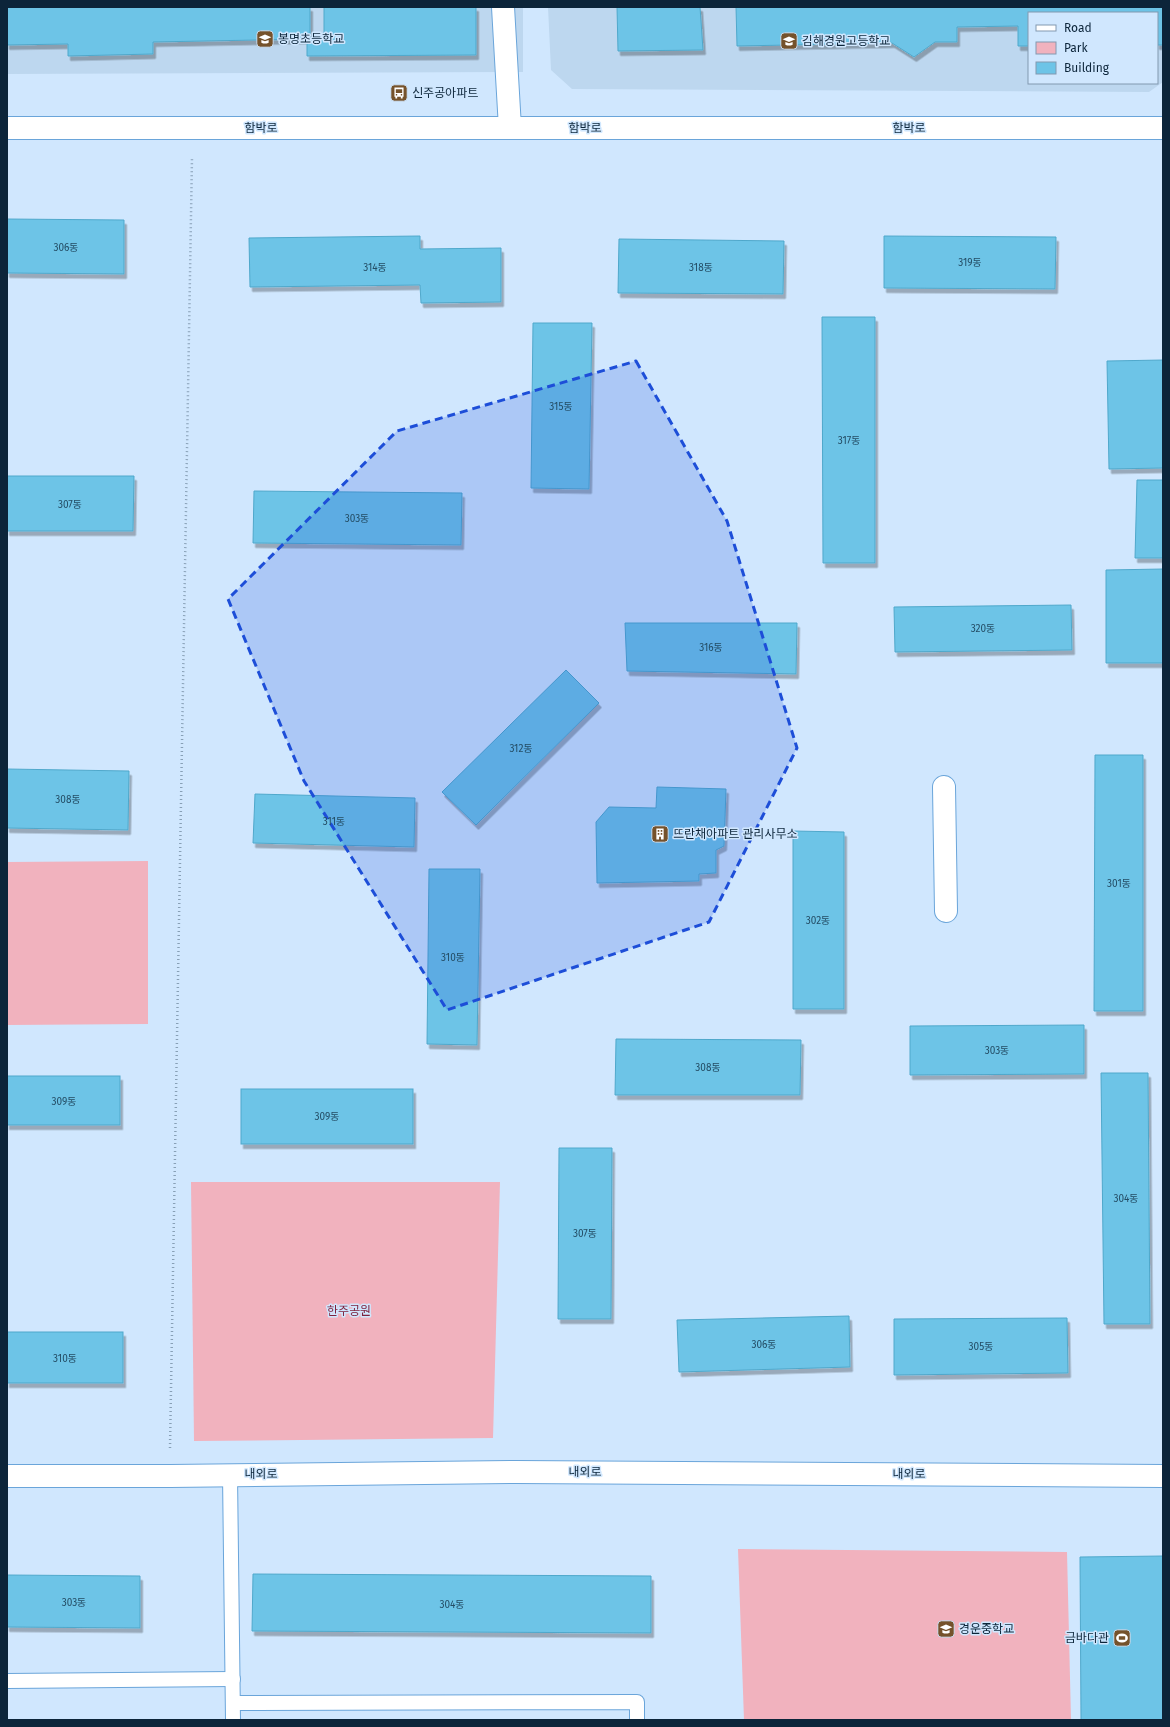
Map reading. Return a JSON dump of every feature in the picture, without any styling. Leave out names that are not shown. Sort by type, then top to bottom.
[{"type":"street","points":[[503,7],[510,128]]},
{"type":"street","name":"함박로","points":[[7,128],[1163,128]]},
{"type":"street","points":[[944,787],[946,911]]},
{"type":"street","name":"내외로","points":[[7,1476],[170,1476],[230,1474],[524,1472],[1163,1476]]},
{"type":"lane","points":[[230,1474],[233,1720]]},
{"type":"lane","points":[[7,1681],[233,1678]]},
{"type":"lane","points":[[233,1703],[637,1702],[637,1720]]},
{"type":"path","points":[[170,1476],[193,128]]},
{"type":"highlighted area","points":[[636,361],[727,521],[797,748],[709,922],[447,1010],[304,781],[228,599],[397,431]]},
{"type":"shaded area","name":"봉명초등학교","points":[[7,7],[523,7],[523,72],[7,74]]},
{"type":"shaded area","name":"김해경원고등학교","points":[[548,7],[1163,7],[1163,82],[1149,92],[572,89],[551,70]]},
{"type":"green space","points":[[148,861],[148,1024],[7,1025],[7,862]]},
{"type":"green space","name":"한주공원","points":[[191,1182],[500,1182],[493,1438],[194,1441]]},
{"type":"green space","name":"경운중학교","points":[[738,1549],[1067,1552],[1071,1720],[744,1720]]},
{"type":"building","name":"봉명초등학교","points":[[7,7],[310,7],[310,39],[153,42],[153,54],[68,56],[68,44],[7,45]]},
{"type":"building","points":[[324,7],[476,7],[476,55],[307,56],[307,40],[324,40]]},
{"type":"building","points":[[617,7],[700,7],[703,50],[618,51]]},
{"type":"building","points":[[736,7],[1163,7],[1163,45],[1158,45],[1158,12],[1028,12],[1028,46],[1018,46],[1018,26],[957,27],[957,42],[935,42],[914,57],[892,43],[737,46]]},
{"type":"building","points":[[7,219],[124,220],[124,274],[7,273]]},
{"type":"building","points":[[420,236],[420,249],[501,248],[501,302],[421,303],[420,285],[250,287],[249,238]]},
{"type":"building","points":[[884,236],[1056,237],[1055,289],[884,288]]},
{"type":"building","points":[[619,239],[784,241],[783,294],[618,293]]},
{"type":"building","points":[[822,317],[875,317],[875,563],[823,563]]},
{"type":"building","points":[[533,323],[592,323],[589,489],[531,488]]},
{"type":"building","points":[[1163,360],[1163,468],[1109,469],[1107,361]]},
{"type":"building","points":[[7,476],[134,476],[133,531],[7,531]]},
{"type":"building","points":[[1137,480],[1163,480],[1163,558],[1135,558]]},
{"type":"building","points":[[254,491],[462,493],[461,545],[253,543]]},
{"type":"building","points":[[1163,569],[1163,663],[1106,663],[1106,570]]},
{"type":"building","points":[[1071,605],[1072,650],[895,652],[894,607]]},
{"type":"building","points":[[625,623],[797,623],[796,674],[627,671]]},
{"type":"building","points":[[566,670],[599,703],[476,825],[442,792]]},
{"type":"building","points":[[1095,755],[1143,755],[1143,1011],[1094,1011]]},
{"type":"building","points":[[7,769],[129,771],[128,830],[7,828]]},
{"type":"building","name":"뜨란채아파트 관리사무소","points":[[657,787],[726,789],[724,846],[716,850],[716,873],[699,874],[699,881],[597,883],[596,822],[609,807],[656,808]]},
{"type":"building","points":[[255,794],[415,798],[414,847],[253,843]]},
{"type":"building","points":[[793,831],[844,832],[844,1009],[793,1009]]},
{"type":"building","points":[[429,869],[480,869],[477,1045],[427,1044]]},
{"type":"building","points":[[1084,1025],[1084,1074],[910,1075],[910,1026]]},
{"type":"building","points":[[616,1039],[801,1040],[800,1095],[615,1095]]},
{"type":"building","points":[[1101,1073],[1148,1073],[1150,1324],[1104,1324]]},
{"type":"building","points":[[7,1076],[120,1076],[120,1125],[7,1125]]},
{"type":"building","points":[[241,1089],[413,1089],[413,1144],[241,1144]]},
{"type":"building","points":[[559,1148],[612,1148],[611,1319],[558,1319]]},
{"type":"building","points":[[849,1316],[850,1367],[679,1372],[677,1320]]},
{"type":"building","points":[[1067,1318],[1068,1373],[894,1375],[894,1319]]},
{"type":"building","points":[[7,1332],[123,1332],[123,1383],[7,1383]]},
{"type":"building","name":"금바다관","points":[[1163,1556],[1163,1720],[1081,1720],[1080,1557]]},
{"type":"building","points":[[253,1574],[651,1576],[651,1633],[252,1631]]},
{"type":"building","points":[[7,1575],[140,1576],[140,1628],[7,1627]]},
{"type":"place","name":"봉명초등학교","points":[[265,39]]},
{"type":"place","name":"김해경원고등학교","points":[[789,41]]},
{"type":"place","name":"신주공아파트","points":[[399,93]]},
{"type":"place","name":"뜨란채아파트 관리사무소","points":[[660,834]]},
{"type":"place","name":"경운중학교","points":[[946,1629]]},
{"type":"place","name":"금바다관","points":[[1122,1638]]}]
